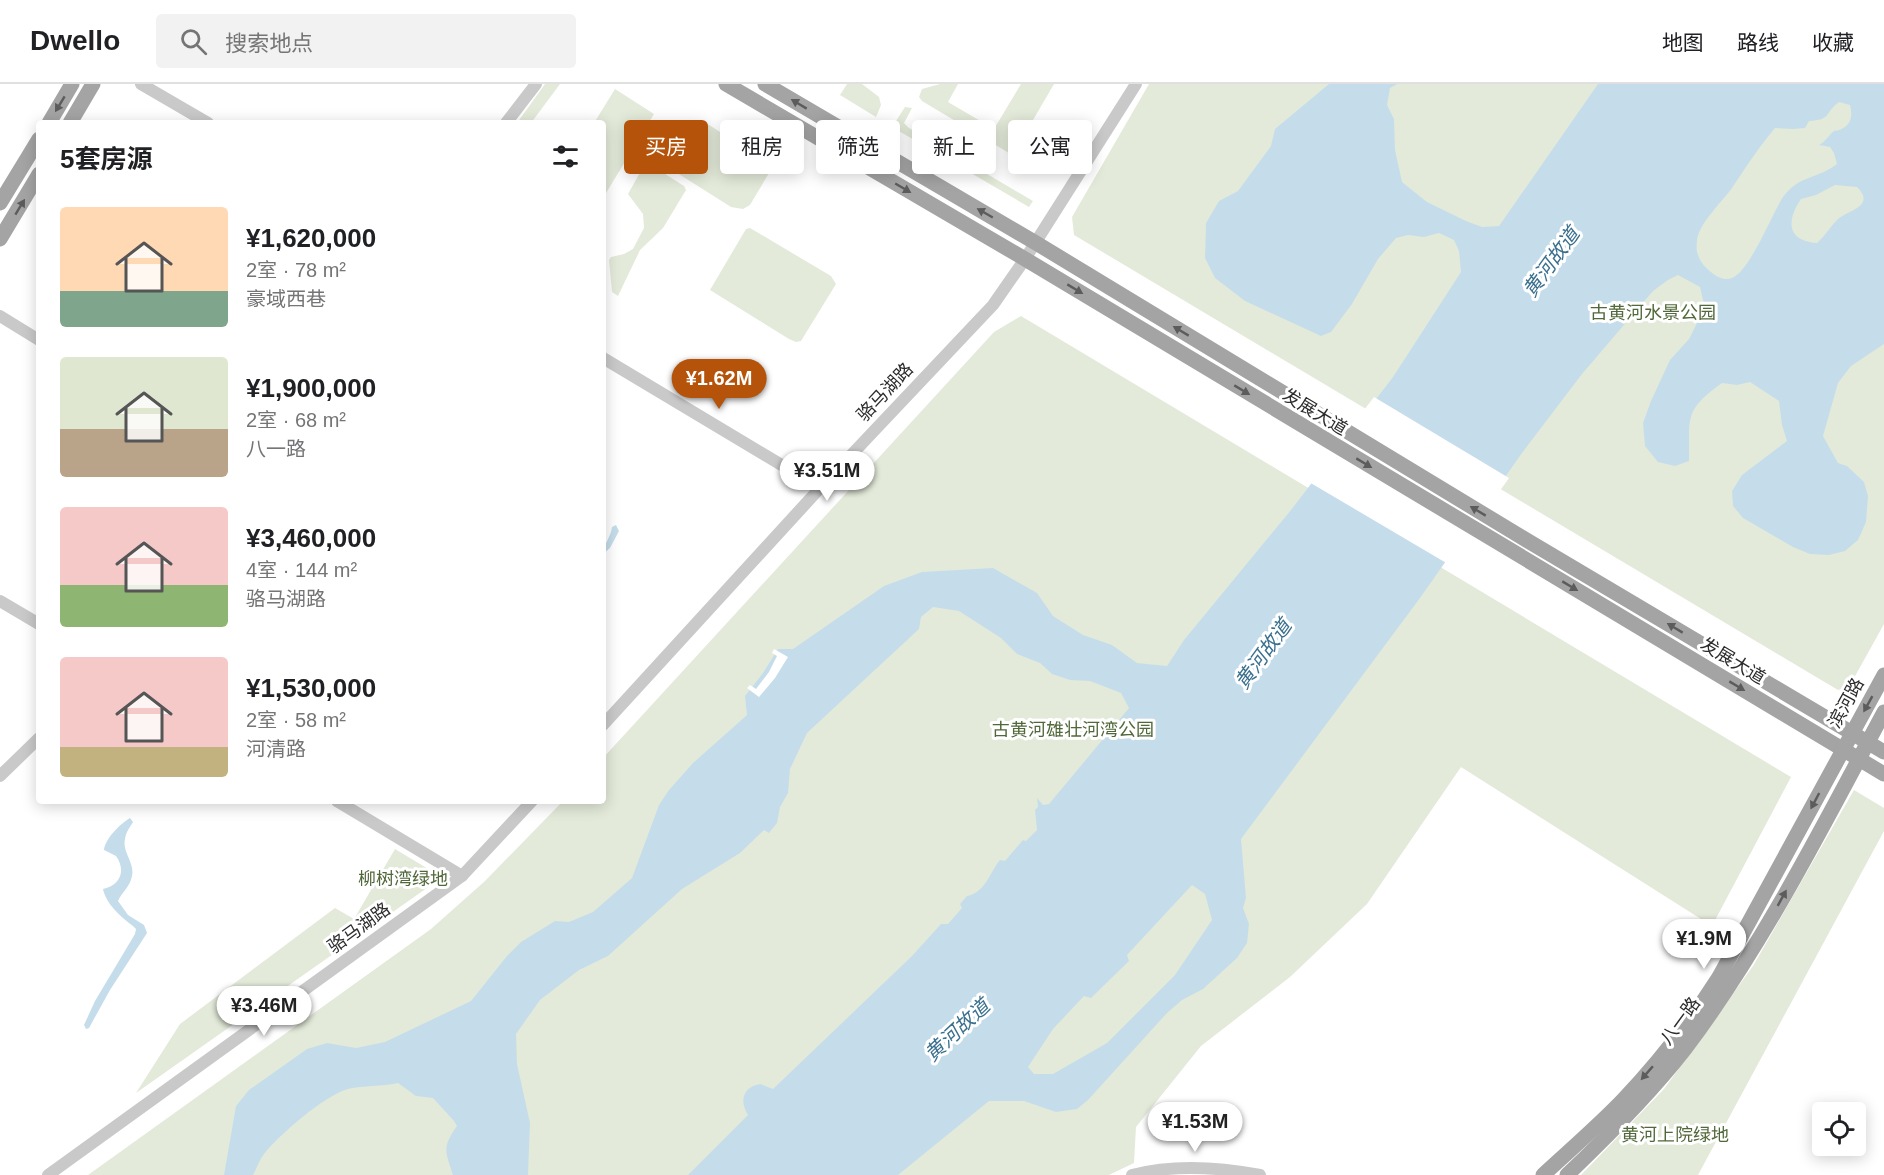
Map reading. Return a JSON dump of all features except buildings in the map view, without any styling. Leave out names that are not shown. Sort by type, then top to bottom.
[{"type":"main road","points":[[51,120],[72,84]]},
{"type":"main road","points":[[72,120],[93,84]]},
{"type":"main road","name":"发展大道","points":[[726,84],[1025,259],[1884,774]]},
{"type":"main road","name":"发展大道","points":[[765,84],[1036,243],[1528,542],[1884,752]]},
{"type":"main road","points":[[0,203],[36,144]]},
{"type":"main road","points":[[0,239],[36,179]]},
{"type":"main road","name":"滨河路","points":[[1843,749],[1884,675]]},
{"type":"main road","name":"滨河路","points":[[1867,742],[1884,712]]},
{"type":"main road","name":"八一路","points":[[1567,1175],[1659,1080],[1685,1049],[1723,995],[1773,914],[1867,742]]},
{"type":"main road","name":"八一路","points":[[1543,1175],[1623,1100],[1706,998],[1843,749]]},
{"type":"street","points":[[141,84],[203,120]]},
{"type":"street","points":[[508,120],[536,84]]},
{"type":"street","name":"骆马湖路","points":[[606,722],[820,488],[993,304],[1036,243],[1136,84]]},
{"type":"street","points":[[0,316],[36,338]]},
{"type":"street","points":[[606,360],[820,488]]},
{"type":"street","points":[[0,601],[36,622]]},
{"type":"street","points":[[0,776],[36,741]]},
{"type":"street","points":[[342,804],[462,876]]},
{"type":"street","name":"骆马湖路","points":[[48,1175],[462,876],[529,804]]},
{"type":"street","points":[[1132,1175],[1187,1167],[1234,1170],[1260,1175]]},
{"type":"green space","points":[[545,84],[560,84],[533,120],[519,120]]},
{"type":"green space","points":[[847,84],[862,84],[879,97],[881,105],[876,117],[840,95]]},
{"type":"green space","points":[[940,84],[958,84],[948,102],[979,120],[954,120],[922,101],[919,97],[922,89]]},
{"type":"green space","points":[[1021,84],[1054,84],[1033,120],[1008,120],[1008,153],[996,145],[996,126]]},
{"type":"green space","name":"古黄河水景公园","points":[[1149,84],[1884,84],[1884,624],[1849,687],[1838,690],[1074,235],[1072,217]]},
{"type":"green space","points":[[615,89],[654,114],[650,120],[624,120],[624,163],[606,193],[606,120],[596,120]]},
{"type":"green space","points":[[905,107],[912,108],[904,123],[912,130],[912,139],[900,132],[900,120],[897,120]]},
{"type":"green space","points":[[708,124],[720,132],[720,174],[768,174],[750,205],[743,209],[731,207],[679,174],[708,174]]},
{"type":"green space","points":[[639,174],[665,174],[684,186],[686,190],[663,228],[640,250],[618,296],[612,292],[609,260],[611,257],[633,249],[644,228],[643,214],[628,194]]},
{"type":"green space","points":[[972,174],[987,174],[1033,201],[1029,207]]},
{"type":"green space","points":[[750,228],[831,276],[836,284],[801,341],[796,342],[789,339],[710,290],[746,229]]},
{"type":"green space","name":"古黄河雄壮河湾公园","points":[[1021,316],[1791,777],[1712,926],[1461,767],[1367,904],[1290,977],[1201,1046],[1136,1127],[1134,1163],[1109,1175],[88,1175],[431,929],[485,881],[560,804],[606,804],[606,755],[994,332]]},
{"type":"green space","name":"黄河上院绿地","points":[[1854,790],[1884,808],[1884,831],[1698,1175],[1581,1175],[1664,1089],[1753,966]]},
{"type":"green space","name":"柳树湾绿地","points":[[395,849],[430,870],[434,883],[136,1093],[180,1024],[335,908],[354,919]]},
{"type":"water","name":"黄河故道","points":[[1329,84],[1397,84],[1390,88],[1387,105],[1394,119],[1395,150],[1402,182],[1427,202],[1466,221],[1482,227],[1499,226],[1598,84],[1884,84],[1884,344],[1851,366],[1838,383],[1823,436],[1838,463],[1847,466],[1864,482],[1868,496],[1866,522],[1858,540],[1845,551],[1829,555],[1810,554],[1793,547],[1743,518],[1733,506],[1732,491],[1742,475],[1787,441],[1779,401],[1750,382],[1737,385],[1722,383],[1695,408],[1690,424],[1689,461],[1675,466],[1658,462],[1645,446],[1643,423],[1651,401],[1670,360],[1689,339],[1704,304],[1700,287],[1678,275],[1653,291],[1582,374],[1522,453],[1420,598],[1241,839],[1246,898],[1243,908],[1249,924],[1247,943],[1237,958],[1203,989],[1182,1000],[1167,1013],[1088,1100],[1077,1109],[1056,1112],[1024,1101],[989,1101],[898,1175],[688,1175],[748,1115],[743,1100],[746,1091],[760,1084],[773,1089],[912,956],[941,924],[948,924],[962,908],[960,904],[967,896],[983,886],[1000,860],[1005,861],[1023,840],[1026,841],[1037,830],[1035,810],[1038,807],[1037,798],[1043,805],[1049,804],[1129,708],[1121,693],[1090,681],[1070,680],[1052,674],[1040,663],[1017,654],[1001,638],[959,611],[933,607],[921,617],[919,629],[807,733],[790,769],[788,793],[780,807],[777,823],[769,833],[764,830],[740,853],[682,889],[608,956],[579,970],[540,1000],[516,1034],[517,1064],[530,1123],[528,1175],[453,1175],[446,1149],[457,1126],[433,1098],[416,1096],[398,1083],[348,1089],[338,1093],[315,1107],[280,1137],[262,1156],[253,1175],[224,1175],[236,1106],[249,1090],[307,1049],[327,1043],[356,1048],[385,1042],[471,1001],[521,942],[555,921],[569,922],[593,912],[632,878],[659,805],[693,763],[747,715],[745,696],[778,649],[793,649],[884,586],[922,572],[993,568],[1037,593],[1053,616],[1083,635],[1112,645],[1137,663],[1167,666],[1184,640],[1291,510],[1393,377],[1461,272],[1459,251],[1454,240],[1439,233],[1424,237],[1408,235],[1396,238],[1378,259],[1352,304],[1331,332],[1321,336],[1245,301],[1215,278],[1205,258],[1206,223],[1219,201],[1238,191],[1271,146],[1275,129]],"holes":[[[1839,102],[1850,105],[1850,120],[1846,126],[1834,131],[1819,145],[1830,147],[1837,164],[1789,190],[1778,205],[1753,254],[1739,273],[1727,279],[1713,274],[1702,262],[1697,251],[1698,234],[1706,220],[1775,128],[1805,128],[1809,121],[1825,117]],[[1835,185],[1857,187],[1864,199],[1862,204],[1837,220],[1817,243],[1800,238],[1792,228],[1793,215],[1801,199],[1816,195]],[[1192,885],[1205,894],[1212,920],[1175,975],[1107,1043],[1053,1074],[1034,1074],[1028,1067],[1053,1029],[1084,996],[1091,998],[1129,961],[1127,955]]]},
{"type":"water","points":[[616,525],[619,531],[606,551],[606,543],[612,527]]},
{"type":"water","points":[[130,818],[133,822],[126,834],[125,849],[132,866],[132,876],[118,901],[128,915],[144,925],[147,933],[110,990],[89,1028],[86,1029],[84,1025],[95,1001],[135,934],[136,929],[115,910],[107,900],[103,889],[114,884],[121,872],[116,856],[104,850],[105,846],[114,832]]},
{"type":"pier","points":[[1374,397],[1509,478],[1448,564],[1309,482]]},
{"type":"pier","points":[[774,649],[788,657],[775,678],[759,697],[747,688],[750,685],[756,689],[769,672],[777,656],[772,653]]}]
